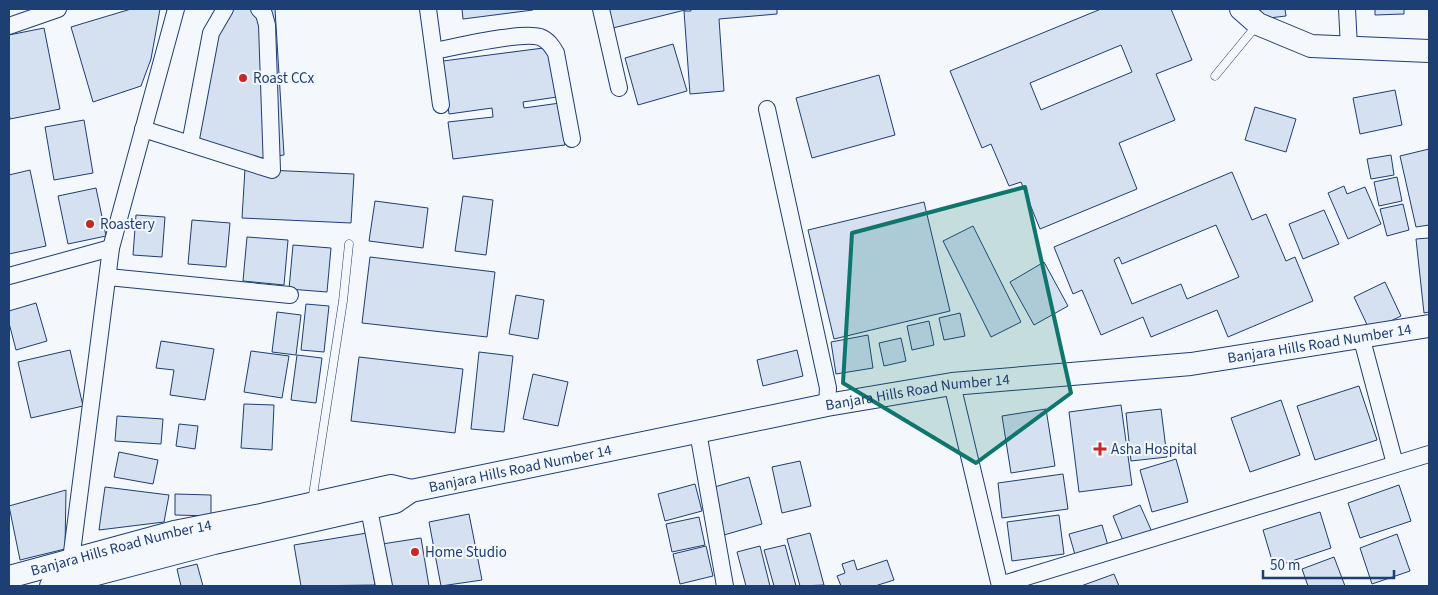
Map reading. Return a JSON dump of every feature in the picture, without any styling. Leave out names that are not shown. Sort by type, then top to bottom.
[{"type":"street","points":[[9,26],[58,9]]},
{"type":"street","points":[[71,560],[111,248],[176,9]]},
{"type":"street","points":[[190,144],[211,33],[225,9]]},
{"type":"street","points":[[143,129],[272,170],[267,25],[264,14],[259,9]]},
{"type":"street","points":[[428,9],[441,105]]},
{"type":"street","points":[[601,9],[619,88]]},
{"type":"street","points":[[1241,9],[1258,24],[1312,46],[1429,51]]},
{"type":"street","points":[[1347,9],[1349,48]]},
{"type":"street","points":[[434,51],[523,35],[539,37],[548,41],[556,53],[572,140]]},
{"type":"street","points":[[767,109],[828,388],[827,405]]},
{"type":"street","points":[[9,276],[111,248]]},
{"type":"street","points":[[108,277],[290,295]]},
{"type":"street","name":"Banjara Hills Road Number 14","points":[[51,586],[214,543],[369,509],[395,502],[411,491],[827,405],[952,384],[1192,364],[1429,326]]},
{"type":"street","points":[[1361,336],[1395,464]]},
{"type":"street","points":[[952,384],[1000,586],[1429,454]]},
{"type":"street","points":[[698,432],[725,586]]},
{"type":"street","name":"Banjara Hills Road Number 14","points":[[9,577],[174,532],[391,486],[411,491]]},
{"type":"street","points":[[369,509],[384,586]]},
{"type":"lane","points":[[1215,76],[1258,24]]},
{"type":"lane","points":[[312,504],[349,244]]},
{"type":"highlighted area","points":[[1025,187],[1071,393],[976,463],[843,383],[852,233]]},
{"type":"building","points":[[131,9],[160,9],[151,59],[141,86],[93,102],[71,27]]},
{"type":"building","name":"Roast CCx","points":[[220,9],[275,9],[284,155],[225,163],[195,146]]},
{"type":"building","points":[[462,9],[533,9],[533,10],[463,19]]},
{"type":"building","points":[[609,9],[689,9],[613,28]]},
{"type":"building","points":[[691,9],[777,9],[777,14],[719,19],[724,91],[690,94],[684,11],[691,11]]},
{"type":"building","points":[[1101,9],[1171,9],[1192,60],[1156,74],[1175,120],[1119,143],[1137,189],[1040,229],[1021,182],[1009,186],[991,144],[982,148],[950,71]],"holes":[[[1121,45],[1132,72],[1041,110],[1030,83]]]},
{"type":"building","points":[[1260,9],[1285,9],[1286,16],[1261,19]]},
{"type":"building","points":[[1375,9],[1404,9],[1404,14],[1375,15]]},
{"type":"building","points":[[44,28],[60,109],[10,119],[9,35]]},
{"type":"building","points":[[673,44],[687,91],[638,105],[625,58]]},
{"type":"building","points":[[551,47],[557,97],[523,102],[524,108],[560,103],[565,145],[453,159],[448,122],[493,117],[492,108],[449,114],[443,61]]},
{"type":"building","points":[[879,75],[895,135],[812,158],[796,98]]},
{"type":"building","points":[[1395,90],[1402,125],[1360,134],[1353,98]]},
{"type":"building","points":[[1255,107],[1296,119],[1286,152],[1245,140]]},
{"type":"building","points":[[84,120],[93,173],[54,180],[45,127]]},
{"type":"building","points":[[1429,149],[1429,225],[1416,227],[1400,156]]},
{"type":"building","points":[[1391,155],[1394,175],[1371,179],[1367,159]]},
{"type":"building","points":[[245,169],[354,174],[351,223],[242,218]]},
{"type":"building","points":[[30,170],[46,246],[9,254],[9,175]]},
{"type":"building","points":[[1232,172],[1252,220],[1266,214],[1286,261],[1295,257],[1313,301],[1228,337],[1217,310],[1151,337],[1143,317],[1101,335],[1082,290],[1073,294],[1054,247]],"holes":[[[1216,225],[1239,277],[1187,299],[1181,284],[1132,304],[1114,260],[1119,257],[1122,264]]]},
{"type":"building","points":[[1397,177],[1402,201],[1379,206],[1374,182]]},
{"type":"building","points":[[1344,186],[1347,194],[1365,187],[1381,224],[1348,239],[1328,193]]},
{"type":"building","points":[[96,188],[106,236],[68,244],[58,196]]},
{"type":"building","points":[[463,196],[493,200],[486,255],[455,251]]},
{"type":"building","points":[[375,201],[428,208],[423,248],[369,241]]},
{"type":"building","points":[[924,202],[950,311],[834,339],[808,230]]},
{"type":"building","points":[[1403,204],[1409,230],[1387,236],[1380,209]]},
{"type":"building","points":[[1324,210],[1339,244],[1303,259],[1289,224]]},
{"type":"building","points":[[136,215],[165,217],[162,257],[133,255]]},
{"type":"building","points":[[192,220],[230,223],[226,267],[188,264]]},
{"type":"building","points":[[973,226],[1021,322],[991,337],[943,241]]},
{"type":"building","points":[[247,237],[288,240],[284,285],[243,281]]},
{"type":"building","points":[[1429,238],[1429,312],[1424,313],[1416,239]]},
{"type":"building","points":[[293,245],[331,248],[327,292],[289,289]]},
{"type":"building","points":[[370,257],[495,272],[487,337],[362,323]]},
{"type":"building","points":[[1044,262],[1068,306],[1034,325],[1010,282]]},
{"type":"building","points":[[1385,282],[1401,316],[1370,331],[1354,297]]},
{"type":"building","points":[[516,295],[544,300],[538,339],[509,334]]},
{"type":"building","points":[[36,303],[47,341],[16,350],[9,323],[9,311]]},
{"type":"building","points":[[306,304],[329,306],[324,352],[301,350]]},
{"type":"building","points":[[277,312],[301,315],[296,355],[272,352]]},
{"type":"building","points":[[960,313],[965,336],[944,340],[939,318]]},
{"type":"building","points":[[929,321],[934,345],[912,350],[907,326]]},
{"type":"building","points":[[868,335],[873,368],[836,374],[831,342]]},
{"type":"building","points":[[901,338],[906,361],[884,366],[879,343]]},
{"type":"building","points":[[161,341],[214,349],[205,400],[170,395],[174,370],[156,368]]},
{"type":"building","points":[[70,350],[83,406],[31,418],[18,362]]},
{"type":"building","points":[[797,350],[803,376],[763,386],[757,360]]},
{"type":"building","points":[[251,351],[289,356],[282,398],[244,392]]},
{"type":"building","points":[[479,352],[513,356],[504,432],[471,429]]},
{"type":"building","points":[[297,355],[322,358],[316,403],[291,400]]},
{"type":"building","points":[[359,357],[463,369],[455,433],[351,421]]},
{"type":"building","points":[[533,374],[568,382],[558,426],[523,419]]},
{"type":"building","points":[[1359,386],[1377,440],[1315,460],[1297,406]]},
{"type":"building","points":[[1281,400],[1300,455],[1250,472],[1231,418]]},
{"type":"building","points":[[244,404],[274,405],[272,450],[241,448]]},
{"type":"building","name":"Asha Hospital","points":[[1121,405],[1132,485],[1079,492],[1069,412]]},
{"type":"building","points":[[1046,409],[1055,466],[1011,473],[1002,416]]},
{"type":"building","points":[[1161,409],[1167,457],[1131,461],[1126,413]]},
{"type":"building","points":[[117,416],[163,419],[161,444],[115,441]]},
{"type":"building","points":[[179,424],[198,426],[195,449],[176,446]]},
{"type":"building","points":[[119,452],[158,460],[153,484],[114,477]]},
{"type":"building","points":[[1176,459],[1188,502],[1152,512],[1140,470]]},
{"type":"building","points":[[800,461],[811,506],[782,513],[772,467]]},
{"type":"building","points":[[1063,474],[1068,509],[1002,518],[998,483]]},
{"type":"building","points":[[749,477],[762,524],[724,535],[711,488]]},
{"type":"building","points":[[695,484],[702,511],[665,521],[658,494]]},
{"type":"building","points":[[1399,485],[1411,521],[1360,538],[1348,503]]},
{"type":"building","points":[[105,487],[169,495],[164,522],[99,530]]},
{"type":"building","points":[[66,490],[65,549],[20,560],[9,506]]},
{"type":"building","points":[[175,494],[211,495],[211,516],[175,515]]},
{"type":"building","points":[[1140,505],[1152,532],[1124,543],[1113,516]]},
{"type":"building","points":[[1320,512],[1331,548],[1274,567],[1263,530]]},
{"type":"building","points":[[469,514],[482,580],[441,586],[429,522]]},
{"type":"building","points":[[1059,515],[1064,554],[1012,561],[1007,522]]},
{"type":"building","points":[[699,517],[705,545],[672,552],[666,524]]},
{"type":"building","points":[[1102,525],[1109,549],[1076,558],[1069,534]]},
{"type":"building","points":[[367,533],[375,585],[301,586],[294,545]]},
{"type":"building","points":[[810,533],[824,585],[800,586],[787,539]]},
{"type":"building","points":[[1397,534],[1410,571],[1372,584],[1360,548]]},
{"type":"building","points":[[421,538],[429,586],[389,586],[382,544]]},
{"type":"building","points":[[785,545],[796,586],[774,586],[764,550]]},
{"type":"building","points":[[706,546],[713,576],[680,584],[673,554]]},
{"type":"building","points":[[760,546],[770,586],[746,586],[737,552]]},
{"type":"building","points":[[1334,557],[1345,586],[1308,586],[1302,569]]},
{"type":"building","points":[[854,560],[857,570],[887,560],[894,580],[875,586],[841,586],[837,576],[845,573],[842,564]]},
{"type":"building","points":[[197,564],[203,586],[181,586],[177,569]]},
{"type":"building","points":[[1114,574],[1119,586],[1081,586]]},
{"type":"place","name":"Roast CCx","points":[[243,78]]},
{"type":"place","name":"Roastery","points":[[90,224]]},
{"type":"place","name":"Asha Hospital","points":[[1100,449]]},
{"type":"place","name":"Home Studio","points":[[415,552]]}]
